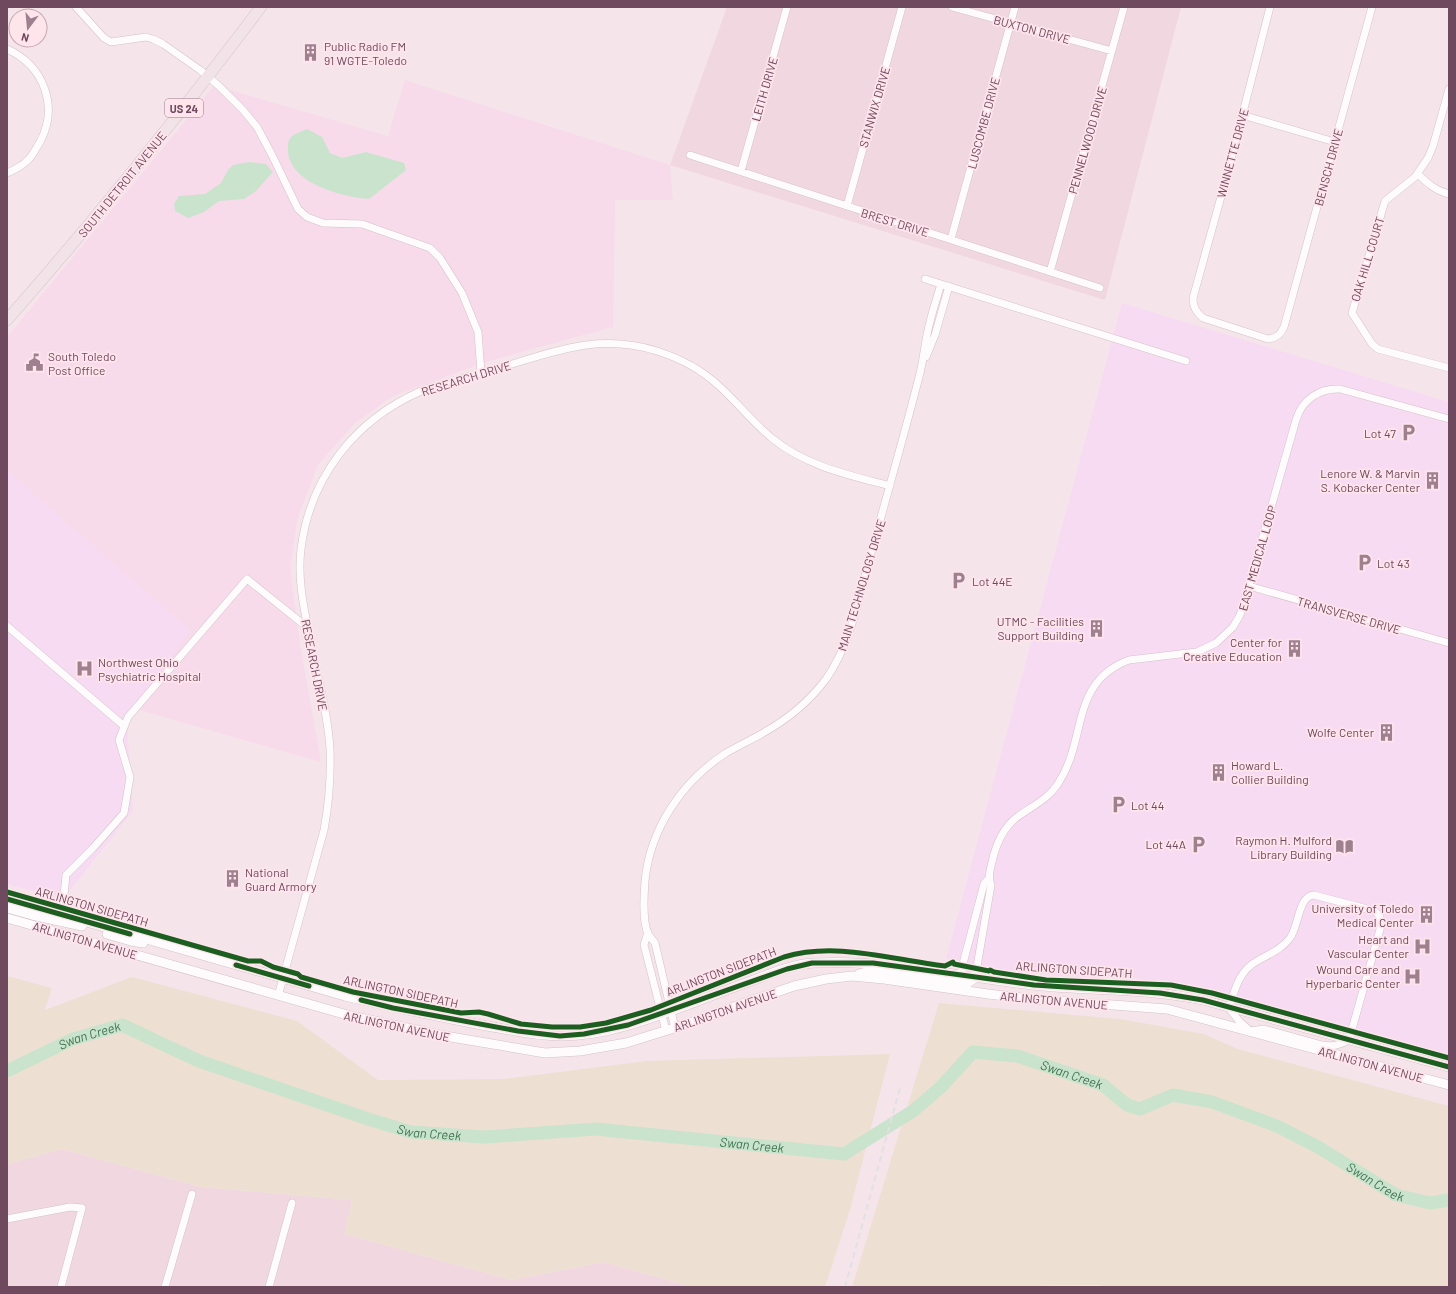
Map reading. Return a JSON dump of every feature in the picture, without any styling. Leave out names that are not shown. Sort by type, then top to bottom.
[{"type":"main road","name":"SOUTH DETROIT AVENUE","points":[[7,320],[97,216],[208,77],[260,7]]},
{"type":"street","points":[[76,7],[104,38],[111,42],[146,37],[163,44],[208,77],[243,110],[257,127],[301,213],[314,221],[323,223],[362,224],[430,248],[440,258],[462,293],[478,332],[481,373]]},
{"type":"street","name":"LEITH DRIVE","points":[[742,171],[787,7]]},
{"type":"street","name":"STANWIX DRIVE","points":[[846,206],[902,7]]},
{"type":"street","name":"BUXTON DRIVE","points":[[952,7],[1112,51]]},
{"type":"street","name":"LUSCOMBE DRIVE","points":[[951,239],[1015,7]]},
{"type":"street","name":"PENNELWOOD DRIVE","points":[[1050,272],[1124,7]]},
{"type":"street","name":"WINNETTE DRIVE","points":[[1270,7],[1193,298],[1193,304],[1198,313],[1210,321],[1268,339],[1280,335],[1284,327]]},
{"type":"street","name":"BENSCH DRIVE","points":[[1284,327],[1372,7]]},
{"type":"street","points":[[7,49],[26,61],[35,70],[46,91],[48,112],[44,135],[32,155],[21,166],[7,173]]},
{"type":"street","name":"OAK HILL COURT","points":[[1449,89],[1433,146],[1428,158],[1418,174],[1385,201],[1352,313],[1372,344],[1378,349],[1449,368]]},
{"type":"street","points":[[1242,115],[1335,142]]},
{"type":"street","name":"BREST DRIVE","points":[[690,155],[1100,288]]},
{"type":"street","points":[[1418,174],[1441,192],[1449,194]]},
{"type":"street","points":[[925,279],[1186,361]]},
{"type":"street","name":"MAIN TECHNOLOGY DRIVE","points":[[676,1028],[654,944],[648,932],[644,902],[646,873],[652,847],[662,822],[677,799],[705,768],[727,753],[788,718],[808,700],[826,678],[840,656],[849,634],[920,374],[935,335],[945,285]]},
{"type":"street","name":"RESEARCH DRIVE","points":[[278,996],[324,830],[330,788],[330,747],[308,628],[300,575],[304,528],[317,491],[335,458],[358,432],[386,410],[422,390],[565,348],[579,345],[620,344],[658,351],[683,362],[707,376],[770,437],[796,455],[832,470],[890,486]]},
{"type":"street","name":"EAST MEDICAL LOOP","points":[[960,975],[974,926],[982,890],[988,879],[995,850],[1004,832],[1018,817],[1047,797],[1062,778],[1068,764],[1085,703],[1092,689],[1100,679],[1116,666],[1129,660],[1192,653],[1202,650],[1216,643],[1227,634],[1238,619],[1249,586],[1296,420],[1301,408],[1310,398],[1324,391],[1340,389],[1449,419]]},
{"type":"street","points":[[62,915],[66,875],[93,848],[124,813],[130,777],[119,740],[128,717],[247,579],[308,628]]},
{"type":"street","name":"TRANSVERSE DRIVE","points":[[1249,586],[1449,643]]},
{"type":"street","points":[[7,626],[124,726]]},
{"type":"street","name":"EAST MEDICAL LOOP","points":[[975,978],[991,885],[988,879]]},
{"type":"street","points":[[1312,895],[1322,896],[1375,911],[1379,914],[1381,921],[1371,963],[1349,1040],[1330,1046],[1264,1029],[1250,1031],[1239,1021],[1230,1008],[1237,983],[1244,972],[1256,961],[1274,952],[1288,941],[1294,932],[1302,904],[1306,898],[1312,895]]},
{"type":"street","name":"ARLINGTON AVENUE","points":[[7,900],[393,1008],[540,1034],[560,1036],[584,1034],[605,1031],[628,1025],[787,969],[812,963],[872,963],[1034,985],[1175,995],[1203,1000],[1449,1067]]},
{"type":"street","points":[[7,908],[82,926],[131,941],[184,950]]},
{"type":"street","name":"ARLINGTON AVENUE","points":[[7,918],[278,996],[378,1022],[500,1046],[545,1053],[580,1051],[626,1042],[676,1028],[794,986],[826,979],[852,976],[1032,999],[1167,1009],[1449,1085]]},
{"type":"street","name":"MAIN TECHNOLOGY DRIVE","points":[[648,932],[644,945],[666,1031]]},
{"type":"street","points":[[852,976],[866,972],[879,971],[960,983],[968,983],[975,978]]},
{"type":"street","points":[[165,1287],[192,1194]]},
{"type":"street","points":[[269,1287],[292,1203]]},
{"type":"street","points":[[7,1219],[70,1207],[82,1208],[60,1287]]},
{"type":"shaded area","points":[[727,7],[1181,7],[1105,300],[670,165]]},
{"type":"shaded area","points":[[219,80],[230,90],[388,136],[405,80],[670,165],[673,200],[615,200],[613,327],[489,361],[393,396],[354,424],[318,465],[298,517],[290,568],[300,644],[321,762],[136,709],[189,630],[7,471],[7,337]]},
{"type":"shaded area","points":[[307,129],[322,137],[330,153],[342,158],[366,152],[404,163],[406,170],[369,199],[333,192],[320,187],[298,173],[291,163],[288,152],[289,142],[292,136]]},
{"type":"shaded area","points":[[249,162],[266,164],[273,172],[256,191],[244,199],[219,201],[204,212],[188,218],[175,211],[174,204],[179,196],[205,194],[221,183],[228,170],[233,165]]},
{"type":"shaded area","points":[[1122,303],[1449,402],[1449,1056],[1205,992],[1134,978],[1063,976],[998,970],[946,959]]},
{"type":"shaded area","name":"Northwest Ohio Psychiatric Hospital","points":[[7,471],[190,630],[127,721],[133,811],[63,899],[7,884]]},
{"type":"shaded area","points":[[7,976],[52,988],[45,1010],[132,977],[297,1021],[378,1080],[504,1079],[646,1061],[890,1054],[850,1210],[825,1287],[692,1287],[604,1262],[511,1280],[345,1234],[352,1200],[201,1187],[62,1149],[7,1164]]},
{"type":"shaded area","points":[[939,1003],[1120,1019],[1204,1034],[1238,1049],[1449,1106],[1449,1287],[1104,1287],[1098,1285],[1027,1287],[852,1287]]},
{"type":"shaded area","points":[[62,1149],[201,1187],[352,1200],[345,1234],[511,1280],[604,1262],[692,1287],[7,1287],[7,1164]]},
{"type":"waterway","name":"Swan Creek","points":[[7,1071],[73,1039],[122,1025],[199,1061],[368,1119],[411,1132],[484,1137],[596,1129],[844,1154],[913,1111],[941,1087],[973,1052],[1017,1056],[1103,1085],[1127,1105],[1140,1109],[1173,1095],[1212,1102],[1277,1126],[1318,1147],[1396,1195],[1430,1203],[1449,1200]]},
{"type":"railway","points":[[845,1287],[900,1088]]},
{"type":"cycle path","name":"ARLINGTON SIDEPATH","points":[[7,892],[248,961],[261,961],[273,967],[298,974],[301,977],[353,992],[461,1013],[479,1012],[521,1024],[552,1027],[580,1027],[606,1023],[651,1010],[784,957],[804,953],[844,951],[945,966],[953,962],[954,964],[994,972],[1046,980],[1171,985],[1212,993],[1449,1058]]},
{"type":"cycle path","points":[[7,899],[130,934]]},
{"type":"cycle path","points":[[361,1000],[393,1008],[518,1031],[560,1036],[584,1034],[628,1025],[787,969],[812,963],[873,963],[1034,985],[1160,993],[1203,1000],[1449,1067]]},
{"type":"cycle path","points":[[236,965],[309,986]]},
{"type":"place","name":"Public Radio FM 91 WGTE-Toledo","points":[[311,53]]},
{"type":"place","name":"South Toledo Post Office","points":[[35,363]]},
{"type":"place","name":"Lot 47","points":[[1409,433]]},
{"type":"place","name":"Lenore W. & Marvin S. Kobacker Center","points":[[1433,480]]},
{"type":"place","name":"Lot 43","points":[[1364,563]]},
{"type":"place","name":"Lot 44E","points":[[959,581]]},
{"type":"place","name":"UTMC - Facilities Support Building","points":[[1097,628]]},
{"type":"place","name":"Center for Creative Education","points":[[1295,649]]},
{"type":"place","name":"Northwest Ohio Psychiatric Hospital","points":[[85,669]]},
{"type":"place","name":"Wolfe Center","points":[[1387,732]]},
{"type":"place","name":"Howard L. Collier Building","points":[[1218,772]]},
{"type":"place","name":"Lot 44","points":[[1118,805]]},
{"type":"place","name":"Lot 44A","points":[[1199,844]]},
{"type":"place","name":"Raymon H. Mulford Library Building","points":[[1345,847]]},
{"type":"place","name":"National Guard Armory","points":[[232,879]]},
{"type":"place","name":"University of Toledo Medical Center","points":[[1427,915]]},
{"type":"place","name":"Heart and Vascular Center","points":[[1422,946]]},
{"type":"place","name":"Wound Care and Hyperbaric Center","points":[[1413,976]]}]
